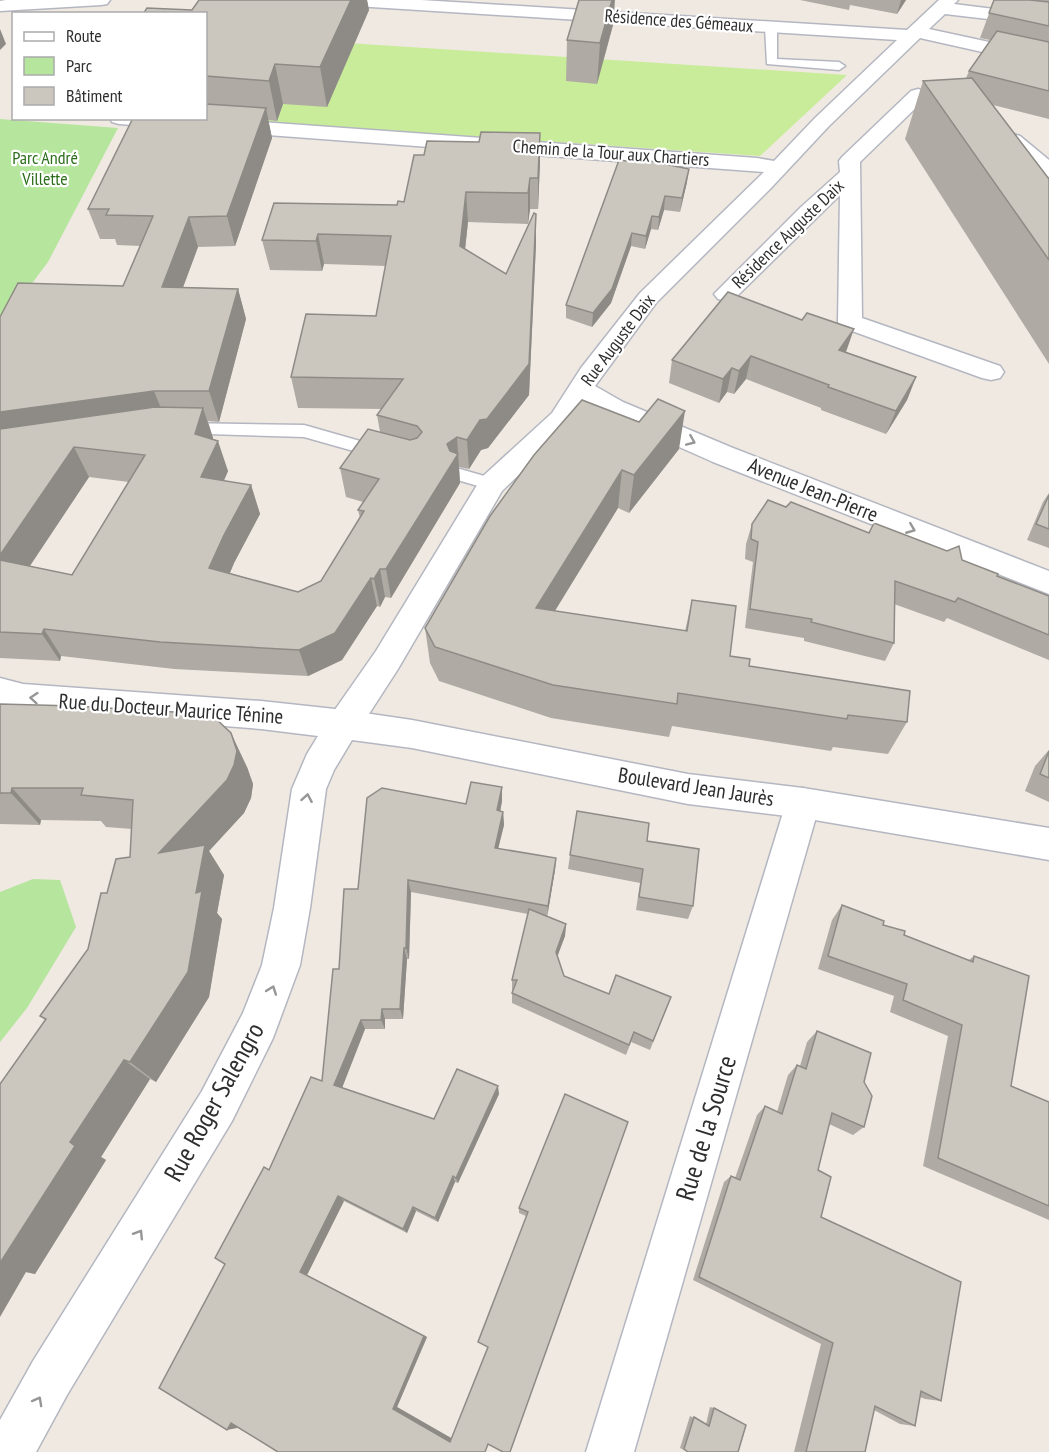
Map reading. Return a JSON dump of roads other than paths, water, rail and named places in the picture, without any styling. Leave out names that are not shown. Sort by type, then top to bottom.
[{"type":"street","points":[[0,6],[20,0],[96,0]]},
{"type":"street","name":"Résidence des Gémeaux","points":[[339,0],[913,34],[1049,60]]},
{"type":"street","points":[[946,2],[1049,21]]},
{"type":"street","name":"Rue Auguste Daix","points":[[344,724],[387,660],[492,484],[561,419],[590,374],[648,298],[946,2]]},
{"type":"street","name":"Résidence Auguste Daix","points":[[726,294],[809,212],[838,160],[918,95]]},
{"type":"street","name":"Chemin de la Tour aux Chartiers","points":[[147,120],[721,161],[779,168]]},
{"type":"street","points":[[1013,140],[1049,171]]},
{"type":"street","name":"Résidence Auguste Daix","points":[[801,144],[838,160]]},
{"type":"street","name":"Résidence Auguste Daix","points":[[838,160],[850,322],[991,372]]},
{"type":"street","name":"Avenue Jean-Pierre","points":[[581,389],[614,408],[723,455],[1049,583]]},
{"type":"street","name":"Rue du Docteur Maurice Ténine","points":[[0,691],[33,698],[261,715],[344,724]]},
{"type":"street","name":"Boulevard Jean Jaurès","points":[[344,724],[412,734],[688,789],[802,803],[1049,844]]},
{"type":"street","name":"Rue Roger Salengro","points":[[11,1451],[50,1378],[217,1106],[259,1024],[281,964],[292,908],[309,789],[319,764],[344,724]]},
{"type":"street","name":"Rue de la Source","points":[[610,1452],[802,803]]},
{"type":"lane","points":[[771,27],[771,62],[839,66]]},
{"type":"lane","points":[[166,429],[304,431],[403,459]]},
{"type":"lane","points":[[460,475],[492,484]]},
{"type":"park label","name":"Parc André Villette","points":[[45,168]]}]
